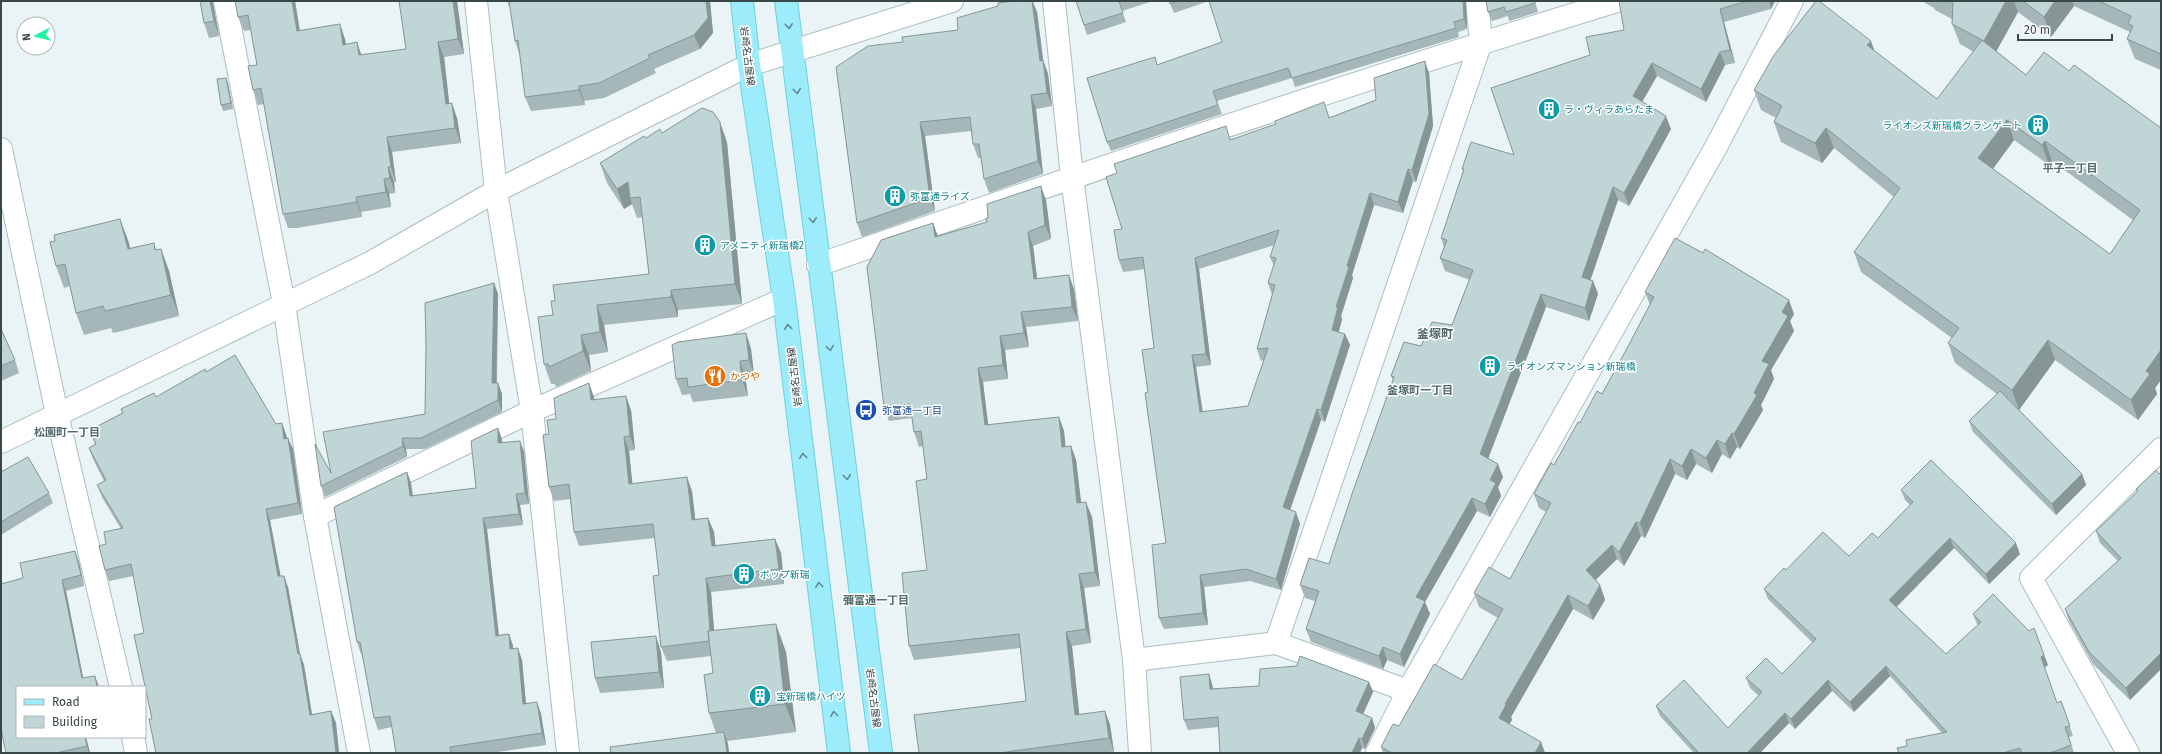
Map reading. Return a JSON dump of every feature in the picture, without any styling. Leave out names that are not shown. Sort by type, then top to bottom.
[{"type":"main road","name":"岩崎名古屋線","points":[[742,1],[749,65],[784,299],[839,753]]},
{"type":"main road","name":"岩崎名古屋線","points":[[786,1],[818,265],[881,753]]},
{"type":"street","points":[[225,1],[284,304],[315,516],[359,753]]},
{"type":"street","points":[[476,1],[496,191],[532,411],[568,753]]},
{"type":"street","points":[[1,442],[370,263],[496,191],[749,65],[952,1]]},
{"type":"street","points":[[1054,1],[1072,177],[1134,660],[1140,753]]},
{"type":"street","points":[[1276,643],[1482,42],[1476,1]]},
{"type":"street","points":[[818,265],[1072,177],[1482,42],[1617,1]]},
{"type":"street","points":[[1377,753],[1408,691],[1716,147],[1792,1]]},
{"type":"street","points":[[1,149],[57,414],[121,686]]},
{"type":"street","points":[[315,516],[532,411],[784,299]]},
{"type":"street","points":[[2128,753],[2031,578],[2161,449]]},
{"type":"street","points":[[1134,660],[1276,643],[1408,691]]},
{"type":"street","points":[[133,738],[136,753]]},
{"type":"building","points":[[200,1],[210,1],[214,21],[204,23]]},
{"type":"building","points":[[235,1],[292,1],[297,31],[340,24],[343,45],[357,42],[359,55],[406,49],[399,1],[453,1],[458,39],[438,42],[446,104],[452,103],[455,128],[387,137],[391,167],[388,167],[390,178],[384,179],[386,192],[356,197],[357,202],[283,214],[261,88],[253,90],[248,66],[257,65],[248,15],[238,17]]},
{"type":"building","points":[[509,1],[706,1],[708,18],[694,35],[648,55],[650,58],[599,83],[579,86],[579,90],[525,97],[518,40],[515,41]]},
{"type":"building","points":[[1032,1],[1040,61],[1043,60],[1047,93],[1031,95],[1038,161],[984,179],[979,144],[973,144],[970,117],[920,122],[930,198],[857,223],[836,67],[868,46],[903,42],[902,37],[958,30],[957,18],[998,6],[998,3]]},
{"type":"building","points":[[1076,1],[1119,1],[1123,13],[1084,25]]},
{"type":"building","points":[[1169,1],[1178,1],[1170,4]]},
{"type":"building","points":[[1209,1],[1463,1],[1464,19],[1454,22],[1456,28],[1292,78],[1288,68],[1213,91],[1218,105],[1107,142],[1087,78],[1155,57],[1157,65],[1222,42]]},
{"type":"building","points":[[1486,1],[1534,1],[1535,3],[1506,12],[1504,7],[1488,12]]},
{"type":"building","points":[[1619,1],[1748,1],[1720,9],[1730,50],[1720,52],[1701,89],[1652,63],[1633,96],[1666,116],[1624,193],[1613,187],[1582,277],[1593,281],[1585,308],[1541,294],[1480,454],[1498,464],[1490,480],[1496,483],[1485,504],[1472,498],[1416,597],[1425,601],[1400,654],[1383,647],[1379,656],[1306,629],[1319,591],[1300,585],[1309,558],[1329,564],[1353,491],[1394,377],[1391,376],[1404,342],[1421,346],[1432,322],[1452,325],[1473,270],[1440,258],[1447,240],[1441,238],[1464,169],[1462,169],[1471,142],[1514,155],[1491,88],[1590,55],[1586,37],[1624,30]]},
{"type":"building","points":[[1816,1],[1819,1],[1871,41],[1867,45],[1937,99],[1982,40],[2026,75],[2044,52],[2069,71],[2074,65],[2161,128],[2161,350],[2146,371],[2150,374],[2131,400],[2048,340],[2012,390],[1948,343],[1959,328],[1854,252],[1900,188],[1826,128],[1815,143],[1774,122],[1782,106],[1754,90],[1774,55]],"holes":[[[2007,120],[2042,145],[2045,141],[2140,210],[2110,254],[1978,158]]]},
{"type":"building","points":[[1949,1],[2006,1],[1984,41],[1952,24],[1953,3]]},
{"type":"building","points":[[2023,1],[2055,1],[2044,17]]},
{"type":"building","points":[[2099,1],[2161,1],[2161,54],[2127,39],[2133,26],[2128,24],[2131,16]]},
{"type":"building","points":[[1425,61],[1429,114],[1412,170],[1408,169],[1398,202],[1370,193],[1336,307],[1338,307],[1332,330],[1345,334],[1321,410],[1317,409],[1283,507],[1296,512],[1276,579],[1246,569],[1200,575],[1203,613],[1159,618],[1152,545],[1166,543],[1145,393],[1148,392],[1142,350],[1154,348],[1143,257],[1119,260],[1114,230],[1122,229],[1106,177],[1117,173],[1114,164],[1226,126],[1230,140],[1276,124],[1275,121],[1324,102],[1329,118],[1376,100],[1374,78]],"holes":[[[1279,230],[1270,257],[1276,258],[1268,283],[1275,285],[1257,349],[1268,348],[1248,406],[1200,412],[1192,355],[1206,354],[1195,258]]]},
{"type":"building","points":[[226,78],[231,103],[221,105],[217,79]]},
{"type":"building","points":[[702,108],[713,112],[720,122],[735,284],[671,290],[671,297],[597,305],[600,332],[581,335],[583,351],[549,367],[548,364],[544,364],[538,317],[553,315],[551,301],[555,301],[553,285],[649,274],[640,197],[630,198],[628,182],[617,189],[600,163],[644,136],[646,138],[660,129],[662,133]]},
{"type":"building","points":[[1041,186],[1045,225],[1028,232],[1034,279],[1069,275],[1072,307],[1021,312],[1024,333],[1000,336],[1003,365],[978,368],[985,425],[1059,417],[1062,447],[1071,446],[1077,503],[1086,502],[1095,572],[1079,574],[1086,629],[1066,632],[1075,715],[1105,711],[1109,738],[999,753],[919,753],[914,715],[1026,701],[1019,634],[909,646],[902,573],[927,570],[916,481],[927,479],[921,431],[914,432],[910,404],[884,407],[867,267],[881,240],[933,223],[935,237],[987,222],[987,204]]},
{"type":"building","points":[[120,219],[128,249],[154,243],[155,250],[161,249],[171,295],[105,311],[103,306],[76,313],[65,264],[56,266],[50,242],[55,241],[54,235]]},
{"type":"building","points":[[1675,238],[1703,253],[1705,249],[1789,300],[1782,312],[1788,316],[1762,361],[1769,364],[1754,393],[1757,395],[1734,434],[1732,433],[1725,444],[1717,440],[1706,458],[1691,449],[1682,466],[1670,459],[1640,523],[1636,522],[1619,552],[1612,545],[1586,570],[1600,585],[1588,606],[1568,595],[1505,704],[1506,705],[1499,718],[1541,742],[1535,753],[1392,753],[1381,747],[1393,724],[1399,726],[1434,664],[1462,680],[1503,609],[1474,593],[1489,567],[1510,579],[1551,503],[1534,494],[1551,463],[1554,465],[1578,422],[1580,423],[1597,391],[1602,394],[1654,297],[1645,292]]},
{"type":"building","points":[[494,283],[492,383],[498,383],[498,400],[421,438],[402,438],[403,446],[321,486],[315,444],[331,473],[323,432],[425,414],[425,303]]},
{"type":"building","points":[[1,329],[15,360],[1,366]]},
{"type":"building","points":[[746,333],[749,360],[740,361],[742,380],[688,387],[687,378],[676,379],[672,345],[678,342]]},
{"type":"building","points":[[235,355],[276,424],[282,423],[284,439],[288,438],[298,503],[266,509],[278,576],[284,576],[298,654],[300,654],[310,715],[331,711],[336,753],[156,753],[149,719],[152,719],[146,686],[134,635],[144,633],[131,564],[105,570],[99,546],[106,544],[104,532],[123,528],[97,485],[106,480],[89,448],[96,444],[90,430],[123,413],[121,409],[154,393],[156,397],[205,369],[206,372]]},
{"type":"building","points":[[589,383],[591,400],[626,396],[630,436],[624,437],[629,484],[687,477],[692,520],[708,518],[712,546],[775,539],[779,569],[706,578],[710,631],[708,631],[709,641],[661,647],[653,576],[659,575],[653,524],[574,532],[569,484],[549,487],[543,435],[549,434],[547,420],[556,419],[554,398]]},
{"type":"building","points":[[2000,391],[2082,474],[2052,504],[1969,421]]},
{"type":"building","points":[[498,428],[498,443],[520,441],[525,493],[516,494],[519,514],[483,518],[496,636],[509,634],[510,649],[518,648],[523,704],[537,702],[542,733],[450,747],[451,753],[396,753],[390,716],[374,718],[360,642],[357,642],[334,507],[407,472],[410,496],[476,488],[471,441]]},
{"type":"building","points":[[28,457],[49,493],[1,522],[1,472]]},
{"type":"building","points":[[1931,460],[2016,543],[1986,574],[1950,538],[1889,600],[1946,654],[1981,622],[1973,614],[1993,594],[2029,631],[2034,628],[2044,655],[2041,657],[2057,703],[2061,701],[2070,726],[2065,727],[2071,745],[2046,753],[2022,753],[2020,748],[2003,753],[1899,753],[1897,748],[1907,746],[1906,740],[1947,732],[1886,666],[1850,702],[1828,680],[1791,719],[1785,713],[1748,752],[1750,753],[1699,753],[1656,706],[1684,680],[1728,728],[1762,692],[1746,678],[1766,658],[1782,674],[1816,639],[1764,589],[1784,568],[1786,570],[1823,532],[1849,556],[1872,533],[1878,538],[1913,502],[1901,490]]},
{"type":"building","points":[[2156,470],[2159,474],[2161,472],[2161,653],[2126,688],[2089,652],[2065,609],[2121,558],[2096,531],[2138,491],[2136,489]]},
{"type":"building","points":[[75,551],[81,575],[62,580],[82,678],[95,676],[97,686],[16,686],[16,738],[85,738],[87,746],[56,753],[6,753],[1,729],[1,584],[23,578],[20,563]]},
{"type":"building","points":[[776,624],[785,704],[709,713],[704,675],[713,673],[708,631]]},
{"type":"building","points":[[656,636],[659,672],[595,678],[591,642]]},
{"type":"building","points":[[1300,656],[1369,682],[1356,711],[1372,718],[1362,739],[1359,738],[1352,753],[1220,753],[1218,717],[1184,720],[1180,677],[1209,674],[1210,689],[1259,686],[1260,669],[1297,666]]},
{"type":"building","points":[[724,732],[727,753],[611,753],[610,747]]},
{"type":"place","name":"ラ・ヴィラあらたま","points":[[1549,109]]},
{"type":"place","name":"ライオンズ新瑞橋グランゲート","points":[[2038,125]]},
{"type":"place","name":"弥富通ライズ","points":[[895,196]]},
{"type":"place","name":"アメニティ新瑞橋2","points":[[705,245]]},
{"type":"place","name":"ライオンズマンション新瑞橋","points":[[1490,366]]},
{"type":"place","name":"かつや","points":[[715,376]]},
{"type":"place","name":"弥富通一丁目","points":[[866,410]]},
{"type":"place","name":"ポップ新瑞","points":[[744,574]]},
{"type":"place","name":"宝新瑞橋ハイツ","points":[[760,696]]},
{"type":"district","name":"平子一丁目","points":[[2070,168]]},
{"type":"district","name":"釜塚町","points":[[1435,334]]},
{"type":"district","name":"釜塚町一丁目","points":[[1420,390]]},
{"type":"district","name":"松園町一丁目","points":[[67,432]]},
{"type":"district","name":"彌富通一丁目","points":[[876,600]]}]
